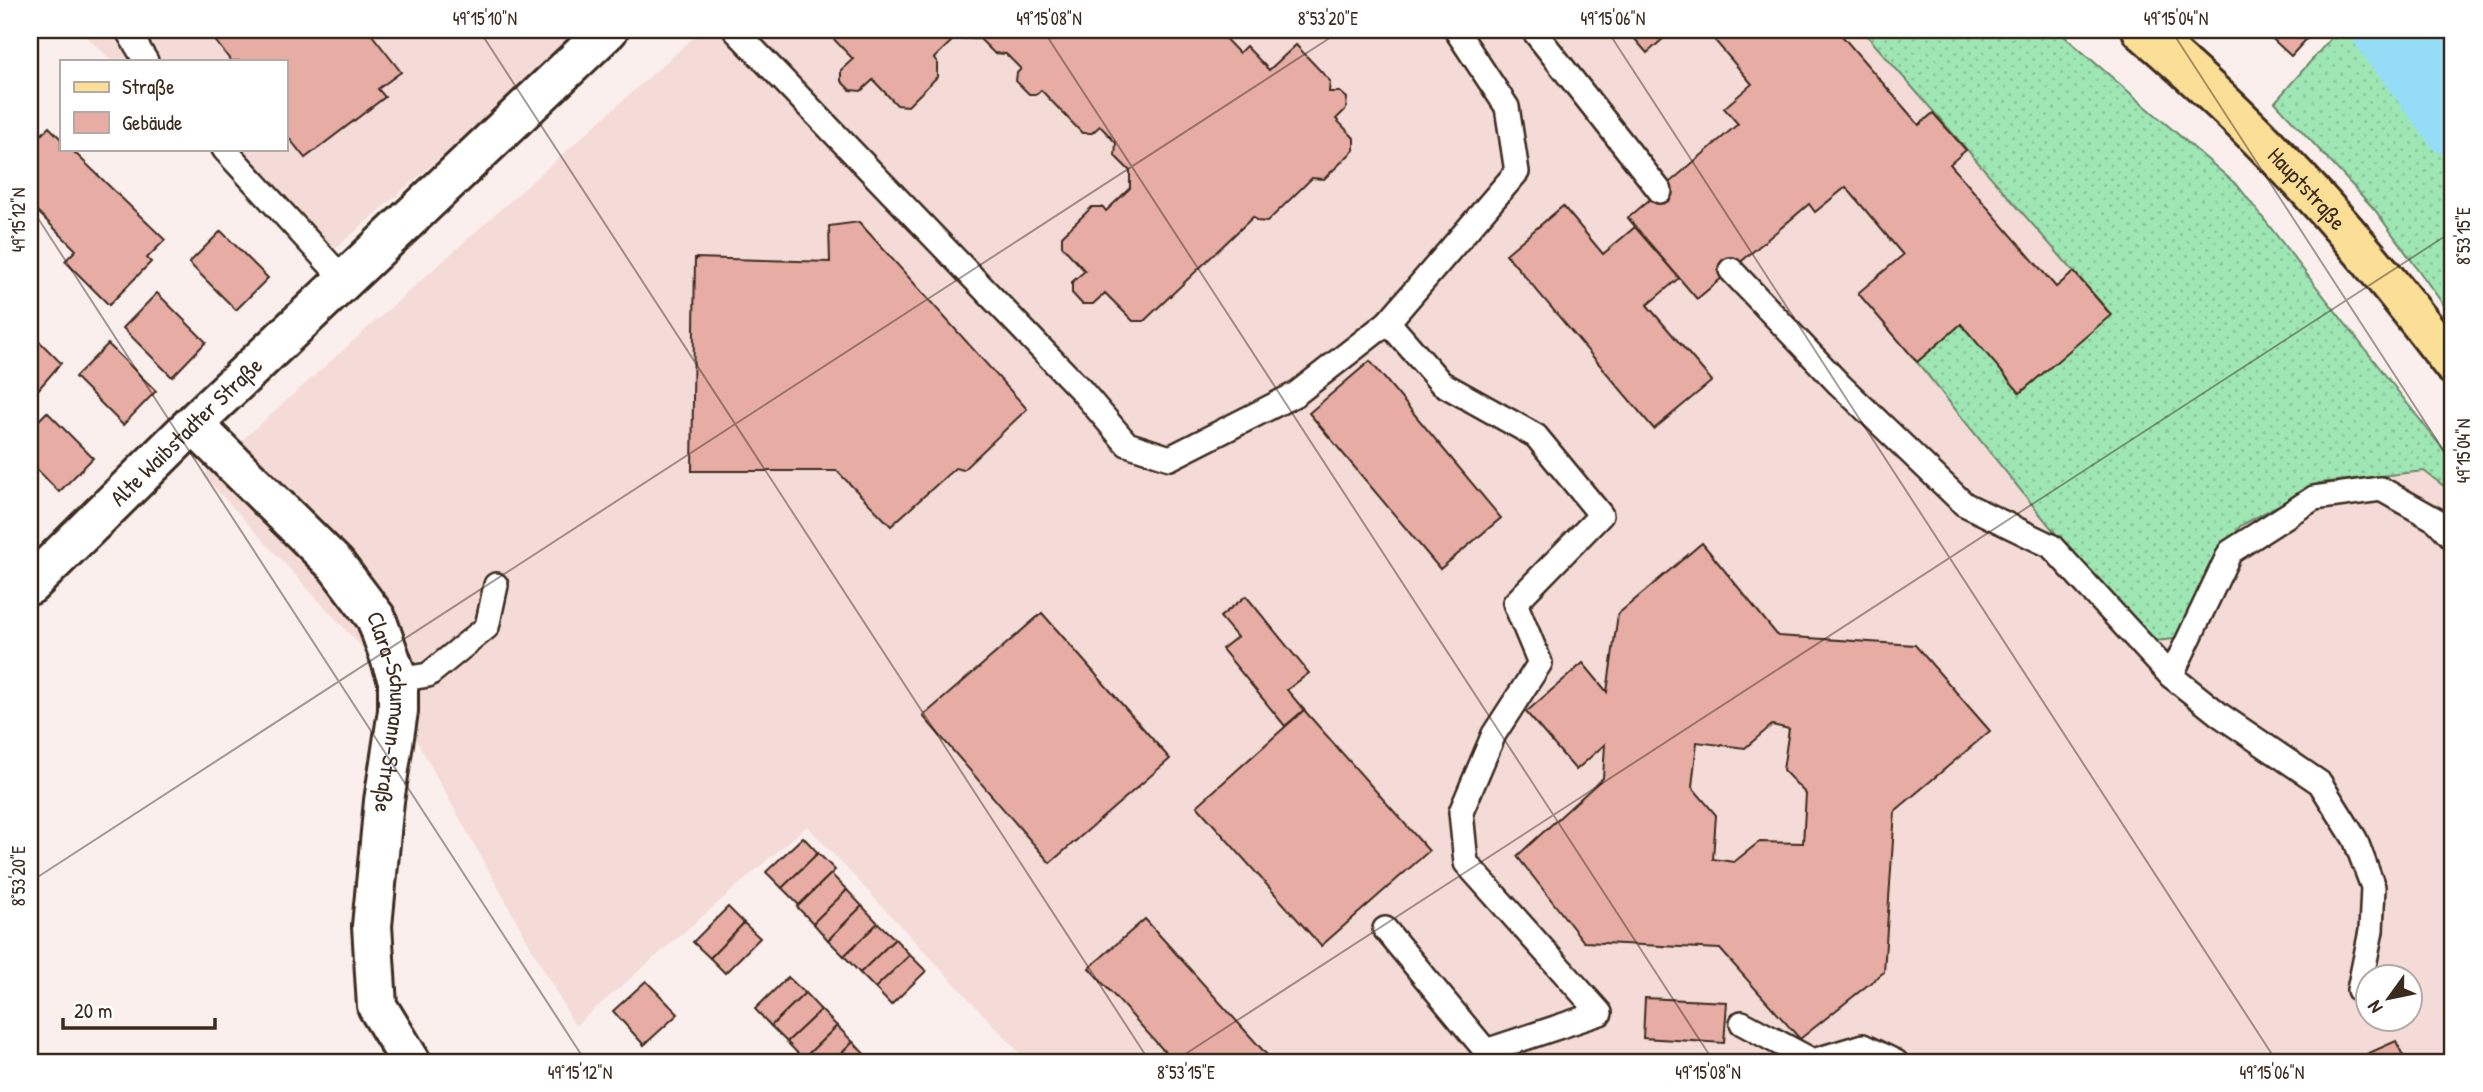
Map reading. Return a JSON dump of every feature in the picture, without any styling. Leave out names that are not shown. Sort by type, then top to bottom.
[{"type":"main road","name":"Hauptstraße","points":[[2142,30],[2193,75],[2290,169],[2400,295],[2453,365]]},
{"type":"street","name":"Alte Waibstadter Straße","points":[[30,585],[193,424],[608,30]]},
{"type":"street","name":"Clara-Schumann-Straße","points":[[193,424],[335,565],[376,618],[398,680],[398,711],[384,801],[372,926],[377,1006],[411,1062]]},
{"type":"lane","points":[[127,30],[145,60]]},
{"type":"lane","points":[[735,30],[1081,390],[1127,444],[1170,458],[1296,394],[1388,322],[1517,172],[1507,107],[1456,30]]},
{"type":"lane","points":[[1533,30],[1660,191]]},
{"type":"lane","points":[[226,150],[344,280]]},
{"type":"lane","points":[[1731,270],[1839,384],[1964,504],[2052,546],[2171,676],[2220,716],[2320,783],[2356,839],[2373,887],[2371,931],[2365,962]]},
{"type":"lane","points":[[1385,929],[1483,1057],[1600,1013],[1466,863],[1461,811],[1494,734],[1540,663],[1515,603],[1601,515],[1536,436],[1441,383],[1388,322]]},
{"type":"lane","points":[[2171,676],[2230,552],[2314,498],[2381,489],[2436,520],[2453,538]]},
{"type":"lane","points":[[398,680],[428,675],[487,627],[496,585]]},
{"type":"lane","points":[[1742,1023],[1813,1061],[1863,1046],[1896,1062]]},
{"type":"shaded area","points":[[79,30],[589,30],[323,259],[207,150],[287,150],[287,60],[111,60]]},
{"type":"shaded area","points":[[702,30],[2057,30],[2238,186],[2453,462],[2453,1062],[1028,1062],[807,826],[575,1026],[369,655],[203,475]]},
{"type":"green space","points":[[1862,30],[2057,30],[2238,186],[2453,462],[2453,493],[2424,471],[2319,483],[2240,526],[2207,585],[2194,618],[2175,639],[2154,641],[2128,623],[1917,362],[1961,324],[2111,314]]},
{"type":"green space","points":[[2338,30],[2367,30],[2453,164],[2453,318],[2375,210],[2275,102]]},
{"type":"building","points":[[207,30],[368,30],[401,72],[378,89],[385,97],[305,158],[287,136],[287,60],[230,60]]},
{"type":"building","points":[[825,30],[1217,30],[1239,53],[1246,46],[1269,70],[1296,45],[1330,81],[1329,92],[1340,92],[1347,98],[1346,109],[1336,119],[1354,138],[1354,150],[1324,179],[1312,178],[1267,222],[1257,221],[1253,217],[1144,321],[1133,321],[1105,293],[1093,304],[1082,304],[1072,293],[1072,282],[1085,271],[1062,246],[1062,236],[1092,207],[1103,207],[1106,211],[1130,188],[1130,171],[1115,156],[1116,143],[1100,126],[1092,133],[1082,133],[1041,90],[1037,94],[1029,94],[1016,81],[1017,73],[1021,69],[1006,54],[994,53],[980,39],[955,38],[934,58],[937,62],[937,77],[908,106],[897,105],[873,80],[861,91],[850,90],[841,81],[841,70],[853,59]]},
{"type":"building","points":[[1627,30],[1673,30],[1647,53]]},
{"type":"building","points":[[1706,30],[1837,30],[1919,125],[1933,113],[1966,150],[1950,164],[2056,287],[2074,272],[2111,315],[2020,393],[1961,324],[1917,362],[1858,293],[1903,255],[1846,187],[1815,212],[1809,204],[1697,299],[1628,218],[1738,124],[1724,108],[1752,84]]},
{"type":"building","points":[[2263,30],[2311,30],[2313,32],[2291,56]]},
{"type":"building","points":[[49,127],[60,138],[60,150],[72,150],[165,240],[147,258],[151,262],[109,305],[65,261],[76,250],[37,211],[30,219],[31,145]]},
{"type":"building","points":[[1563,206],[1603,254],[1635,227],[1679,278],[1647,305],[1712,381],[1654,429],[1506,254]]},
{"type":"building","points":[[859,222],[1027,409],[963,470],[955,468],[891,526],[837,471],[692,471],[695,258],[830,262],[829,226]]},
{"type":"building","points":[[221,231],[268,278],[236,310],[189,263]]},
{"type":"building","points":[[157,293],[206,342],[172,377],[123,328]]},
{"type":"building","points":[[30,332],[61,363],[30,399]]},
{"type":"building","points":[[108,344],[156,391],[123,425],[75,377]]},
{"type":"building","points":[[1370,361],[1501,518],[1440,569],[1309,413]]},
{"type":"building","points":[[47,412],[93,458],[59,492],[30,462],[30,429]]},
{"type":"building","points":[[1702,543],[1778,636],[1915,645],[1990,731],[1895,811],[1884,972],[1800,1039],[1720,949],[1584,942],[1517,856],[1603,778],[1605,744],[1576,770],[1526,712],[1583,663],[1607,692],[1618,614]],"holes":[[[1772,725],[1789,729],[1783,770],[1806,794],[1803,843],[1759,842],[1734,862],[1713,859],[1716,815],[1692,787],[1697,742],[1745,748]]]},
{"type":"building","points":[[1246,596],[1309,673],[1287,690],[1304,710],[1285,726],[1222,649],[1237,637],[1220,617]]},
{"type":"building","points":[[1042,613],[1170,759],[1050,863],[923,716]]},
{"type":"building","points":[[1304,710],[1429,851],[1321,946],[1197,806]]},
{"type":"building","points":[[803,837],[818,853],[782,888],[766,872]]},
{"type":"building","points":[[818,853],[835,870],[799,905],[782,888]]},
{"type":"building","points":[[831,874],[847,890],[813,923],[797,907]]},
{"type":"building","points":[[847,890],[862,906],[828,940],[813,923]]},
{"type":"building","points":[[862,906],[878,923],[844,956],[828,940]]},
{"type":"building","points":[[728,907],[744,923],[710,958],[693,942]]},
{"type":"building","points":[[1145,919],[1267,1055],[1259,1062],[1174,1062],[1089,968]]},
{"type":"building","points":[[744,923],[760,938],[725,973],[710,958]]},
{"type":"building","points":[[878,923],[895,939],[860,973],[844,956]]},
{"type":"building","points":[[895,939],[910,955],[875,988],[860,973]]},
{"type":"building","points":[[910,955],[926,971],[891,1005],[875,988]]},
{"type":"building","points":[[788,977],[805,993],[771,1026],[755,1009]]},
{"type":"building","points":[[646,981],[678,1014],[644,1045],[613,1011]]},
{"type":"building","points":[[805,993],[821,1010],[787,1042],[771,1026]]},
{"type":"building","points":[[1645,998],[1727,1002],[1724,1043],[1643,1038]]},
{"type":"building","points":[[821,1010],[837,1026],[803,1059],[787,1042]]},
{"type":"building","points":[[837,1026],[853,1042],[833,1062],[806,1062],[803,1059]]},
{"type":"building","points":[[2396,1041],[2406,1062],[2349,1062]]},
{"type":"building","points":[[853,1042],[869,1059],[866,1062],[833,1062]]},
{"type":"waterway","points":[[2378,30],[2453,130]]},
{"type":"waterway","points":[[2435,30],[2453,90]]}]
